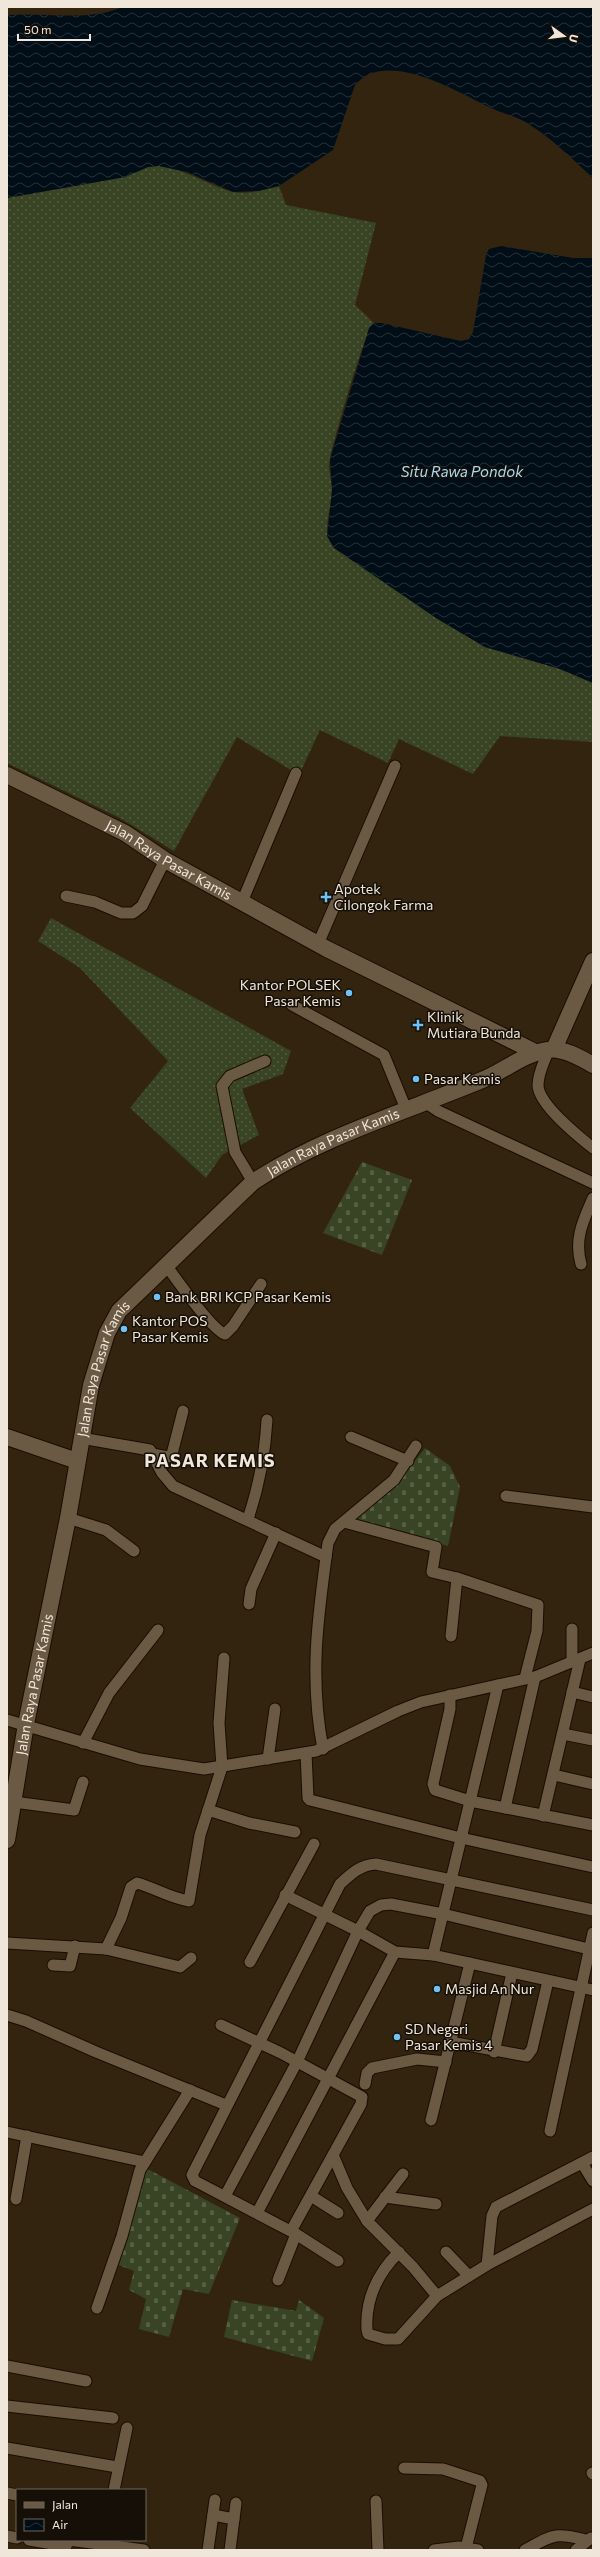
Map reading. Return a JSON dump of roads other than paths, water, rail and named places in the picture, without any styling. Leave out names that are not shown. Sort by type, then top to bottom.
[{"type":"main road","name":"Jalan Raya Pasar Kamis","points":[[7,775],[125,833],[165,860],[318,944],[546,1050]]},
{"type":"main road","points":[[593,961],[546,1050],[593,1064]]},
{"type":"main road","name":"Jalan Raya Pasar Kamis","points":[[7,1840],[26,1724],[68,1518],[81,1438],[92,1385],[113,1321],[119,1311],[253,1182],[327,1143],[406,1109],[426,1103],[501,1072],[546,1050]]},
{"type":"main road","points":[[7,1437],[77,1461]]},
{"type":"street","points":[[318,944],[395,766]]},
{"type":"street","points":[[242,902],[296,773]]},
{"type":"street","points":[[66,896],[95,902],[121,913],[133,913],[142,906],[165,860]]},
{"type":"street","points":[[292,1005],[384,1055],[394,1085],[406,1109]]},
{"type":"street","points":[[546,1050],[539,1079],[538,1087],[540,1092],[551,1109],[593,1148]]},
{"type":"street","points":[[253,1182],[235,1152],[222,1086],[230,1076],[265,1061]]},
{"type":"street","points":[[426,1103],[509,1145],[593,1183]]},
{"type":"street","points":[[581,1264],[578,1244],[579,1230],[593,1198]]},
{"type":"street","points":[[166,1265],[199,1307],[220,1331],[225,1334],[233,1326],[261,1284]]},
{"type":"street","points":[[152,1454],[168,1456],[172,1454],[183,1411]]},
{"type":"street","points":[[248,1519],[259,1486],[264,1458],[267,1420]]},
{"type":"street","points":[[351,1437],[408,1462]]},
{"type":"street","points":[[81,1438],[144,1448],[152,1454],[162,1473],[173,1486],[248,1519],[326,1557]]},
{"type":"street","points":[[323,1749],[315,1712],[315,1656],[326,1557],[332,1534],[394,1480],[408,1462],[416,1446]]},
{"type":"street","points":[[506,1496],[593,1506]]},
{"type":"street","points":[[68,1518],[106,1530],[134,1551]]},
{"type":"street","points":[[344,1522],[436,1547],[432,1572],[457,1578],[538,1605],[530,1677],[506,1808]]},
{"type":"street","points":[[249,1604],[251,1588],[276,1533]]},
{"type":"street","points":[[451,1636],[457,1578]]},
{"type":"street","points":[[543,1816],[554,1775],[572,1692],[576,1661],[572,1629]]},
{"type":"street","points":[[84,1742],[109,1693],[158,1630]]},
{"type":"street","points":[[7,1720],[26,1724],[167,1765],[204,1770],[323,1749],[398,1711],[450,1695],[530,1677],[576,1661],[593,1653]]},
{"type":"street","points":[[106,1948],[121,1918],[131,1887],[137,1883],[154,1888],[176,1899],[189,1901],[200,1836],[222,1767],[219,1723],[224,1658]]},
{"type":"street","points":[[433,1955],[498,1685]]},
{"type":"street","points":[[572,1692],[593,1697]]},
{"type":"street","points":[[450,1695],[450,1709],[434,1790],[470,1801],[593,1825]]},
{"type":"street","points":[[268,1759],[275,1709]]},
{"type":"street","points":[[563,1734],[593,1740]]},
{"type":"street","points":[[306,1753],[308,1800],[461,1838],[593,1867]]},
{"type":"street","points":[[554,1775],[593,1784]]},
{"type":"street","points":[[14,1802],[74,1810],[83,1782]]},
{"type":"street","points":[[208,1810],[249,1823],[295,1832]]},
{"type":"street","points":[[250,1962],[314,1844]]},
{"type":"street","points":[[338,2261],[293,2232],[195,2181],[192,2175],[226,2105],[261,2043],[340,1884],[354,1871],[366,1865],[397,1866],[593,1910]]},
{"type":"street","points":[[285,1895],[358,1931],[394,1952],[433,1955],[593,1990]]},
{"type":"street","points":[[225,2196],[297,2062],[358,1931],[370,1911],[380,1904],[443,1914],[591,1949]]},
{"type":"street","points":[[550,2131],[591,1949],[593,1933]]},
{"type":"street","points":[[7,1943],[106,1948],[180,1967],[191,1958]]},
{"type":"street","points":[[53,1965],[70,1966],[75,1946]]},
{"type":"street","points":[[257,2213],[329,2080],[394,1952]]},
{"type":"street","points":[[431,2120],[470,1963]]},
{"type":"street","points":[[494,2052],[512,1973]]},
{"type":"street","points":[[450,2042],[524,2057],[529,2055],[548,1981]]},
{"type":"street","points":[[7,2015],[26,2021],[96,2052],[226,2105]]},
{"type":"street","points":[[221,2025],[261,2043],[329,2080],[358,2093],[362,2097],[361,2104],[310,2196],[293,2232],[278,2280]]},
{"type":"street","points":[[365,2084],[367,2073],[372,2068],[417,2059],[446,2062]]},
{"type":"street","points":[[97,2308],[122,2236],[140,2170],[190,2090]]},
{"type":"street","points":[[7,2132],[145,2162]]},
{"type":"street","points":[[16,2199],[27,2136]]},
{"type":"street","points":[[333,2155],[347,2188],[367,2222],[399,2252],[437,2296]]},
{"type":"street","points":[[487,2265],[492,2216],[496,2207],[593,2157]]},
{"type":"street","points":[[582,2163],[593,2181]]},
{"type":"street","points":[[367,2222],[403,2174]]},
{"type":"street","points":[[310,2196],[338,2213]]},
{"type":"street","points":[[385,2197],[436,2204]]},
{"type":"street","points":[[399,2252],[378,2276],[370,2302],[366,2326],[368,2334],[385,2339],[398,2339],[437,2296],[487,2265],[593,2209]]},
{"type":"street","points":[[446,2252],[469,2276]]},
{"type":"street","points":[[7,2366],[86,2381]]},
{"type":"street","points":[[7,2406],[113,2418]]},
{"type":"street","points":[[114,2489],[117,2467],[127,2428]]},
{"type":"street","points":[[7,2448],[117,2467]]},
{"type":"street","points":[[404,2468],[443,2469],[480,2480],[482,2485],[466,2548]]},
{"type":"street","points":[[208,2550],[216,2500]]},
{"type":"street","points":[[376,2501],[378,2550]]},
{"type":"street","points":[[230,2550],[236,2503]]},
{"type":"street","points":[[213,2515],[234,2518]]},
{"type":"street","points":[[525,2550],[554,2535],[562,2534],[589,2539]]},
{"type":"street","points":[[576,2550],[589,2539]]},
{"type":"street","points":[[33,2541],[64,2548]]},
{"type":"street","points":[[88,2541],[106,2542],[132,2549],[144,2550]]},
{"type":"street","points":[[434,2550],[466,2548],[478,2550]]},
{"type":"water","points":[[123,7],[593,7],[593,178],[549,138],[523,121],[440,83],[421,76],[402,71],[384,71],[368,75],[355,85],[333,150],[279,186],[259,191],[233,192],[187,172],[159,166],[148,167],[125,177],[7,198],[7,15],[21,14],[66,16],[95,14],[109,12]]},
{"type":"water","name":"Situ Rawa Pondok","points":[[501,246],[574,258],[593,258],[593,683],[560,669],[485,647],[436,618],[334,548],[327,536],[332,490],[330,459],[369,328],[374,323],[382,323],[461,341],[469,339],[473,332],[486,255],[489,249]]},
{"type":"place","name":"Apotek Cilongok Farma","points":[[326,897]]},
{"type":"place","name":"Kantor POLSEK Pasar Kemis","points":[[349,993]]},
{"type":"place","name":"Klinik Mutiara Bunda","points":[[418,1025]]},
{"type":"place","name":"Pasar Kemis","points":[[416,1079]]},
{"type":"place","name":"Bank BRI KCP Pasar Kemis","points":[[157,1297]]},
{"type":"place","name":"Kantor POS Pasar Kemis","points":[[124,1329]]},
{"type":"place","name":"Masjid An Nur","points":[[437,1989]]},
{"type":"place","name":"SD Negeri Pasar Kemis 4","points":[[397,2037]]},
{"type":"district","name":"PASAR KEMIS","points":[[210,1461]]}]
